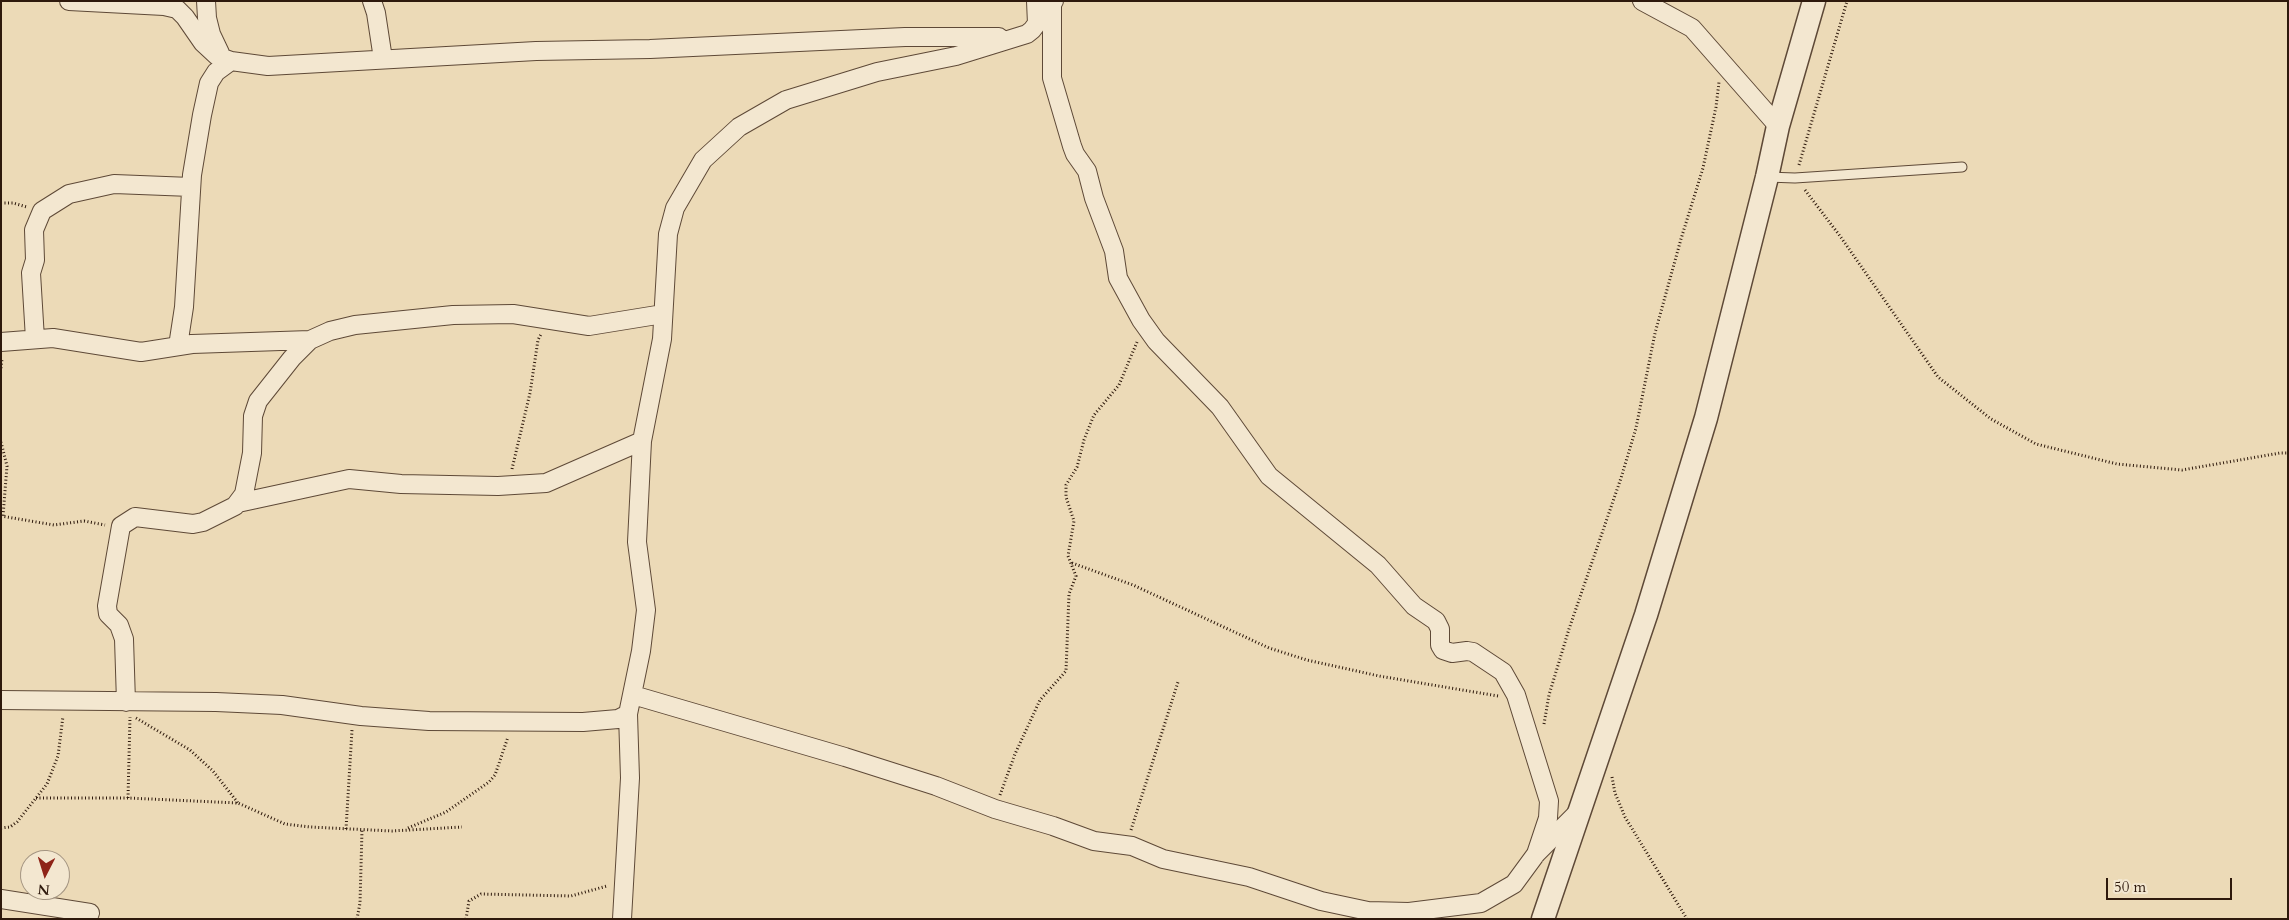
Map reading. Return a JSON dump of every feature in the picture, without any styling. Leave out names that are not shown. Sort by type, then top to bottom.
[{"type":"street","points":[[69,1],[164,6],[177,9],[186,17],[203,43],[227,60],[268,66],[536,51],[650,49],[905,38],[1017,37]]},
{"type":"street","points":[[206,1],[210,34],[227,60]]},
{"type":"street","points":[[372,1],[376,13],[383,59]]},
{"type":"street","points":[[1642,1],[1692,28],[1778,126]]},
{"type":"street","points":[[1543,919],[1646,614],[1706,418],[1767,177],[1778,126],[1814,1]]},
{"type":"street","points":[[622,919],[630,778],[628,714],[633,695],[646,610],[637,542],[642,441],[662,339],[668,234],[674,208],[703,160],[739,127],[786,100],[877,72],[956,56],[1027,34],[1037,24],[1047,2]]},
{"type":"street","points":[[1047,2],[1052,78],[1075,154],[1087,171],[1094,198],[1106,226],[1114,251],[1118,278],[1144,325],[1156,341],[1220,407],[1269,476],[1378,565],[1414,606],[1436,621],[1440,629],[1440,646],[1443,650],[1452,653],[1466,650],[1473,652],[1503,672],[1518,700],[1549,800],[1548,818],[1536,854]]},
{"type":"street","points":[[178,346],[184,307],[191,186],[209,83],[227,60]]},
{"type":"street","points":[[35,339],[31,273],[35,260],[34,230],[42,211],[69,194],[114,184],[191,186]]},
{"type":"street","points":[[238,503],[244,494],[252,453],[255,407],[292,358],[310,340],[330,331],[355,325],[453,314],[513,314],[561,324],[589,326],[663,314]]},
{"type":"street","points":[[1,342],[35,339],[75,340],[141,352],[192,344],[310,340]]},
{"type":"street","points":[[126,702],[124,639],[119,625],[108,614],[107,606],[120,529],[128,520],[134,517],[194,524],[203,522],[238,503],[349,479],[401,484],[498,486],[546,483],[642,441]]},
{"type":"street","points":[[633,695],[854,760],[936,786],[995,809],[1053,826],[1094,841],[1143,849],[1163,859],[1249,877],[1321,901],[1368,911],[1409,912],[1481,903],[1514,884],[1536,854],[1579,812]]},
{"type":"street","points":[[1,700],[216,702],[282,705],[430,721],[583,722],[618,719],[628,714]]},
{"type":"street","points":[[1,899],[90,913]]},
{"type":"lane","points":[[1767,177],[1795,178],[1962,167]]},
{"type":"path","points":[[1847,1],[1795,178],[1840,236],[1938,377],[1991,419],[2036,444],[2117,464],[2182,470],[2288,453]]},
{"type":"path","points":[[1543,729],[1549,695],[1569,629],[1621,478],[1636,428],[1655,333],[1703,168],[1716,107],[1722,60]]},
{"type":"path","points":[[1,203],[13,203],[42,211]]},
{"type":"path","points":[[498,486],[508,478],[513,467],[530,393],[538,340],[545,329],[561,324]]},
{"type":"path","points":[[995,809],[1015,754],[1040,700],[1066,671],[1068,594],[1076,576],[1068,551],[1074,521],[1066,497],[1066,485],[1077,468],[1084,440],[1094,415],[1119,385],[1144,325]]},
{"type":"path","points":[[1,442],[7,466],[2,516],[54,525],[84,522],[120,529]]},
{"type":"path","points":[[1071,562],[1133,585],[1269,648],[1307,660],[1379,676],[1518,700]]},
{"type":"path","points":[[1126,845],[1178,682]]},
{"type":"path","points":[[1,828],[10,827],[17,822],[47,784],[58,756],[64,711],[72,701]]},
{"type":"path","points":[[128,798],[130,714],[190,750],[213,771],[238,803]]},
{"type":"path","points":[[346,829],[350,779],[349,755],[353,714]]},
{"type":"path","points":[[405,830],[414,824],[446,812],[489,782],[495,775],[508,738],[520,722]]},
{"type":"path","points":[[1611,774],[1615,793],[1625,817],[1686,919]]},
{"type":"path","points":[[36,798],[128,798],[238,803],[285,824],[346,829],[405,830],[462,827]]},
{"type":"path","points":[[358,919],[362,830]]},
{"type":"path","points":[[466,919],[469,900],[481,894],[571,896],[614,884],[624,876]]}]
